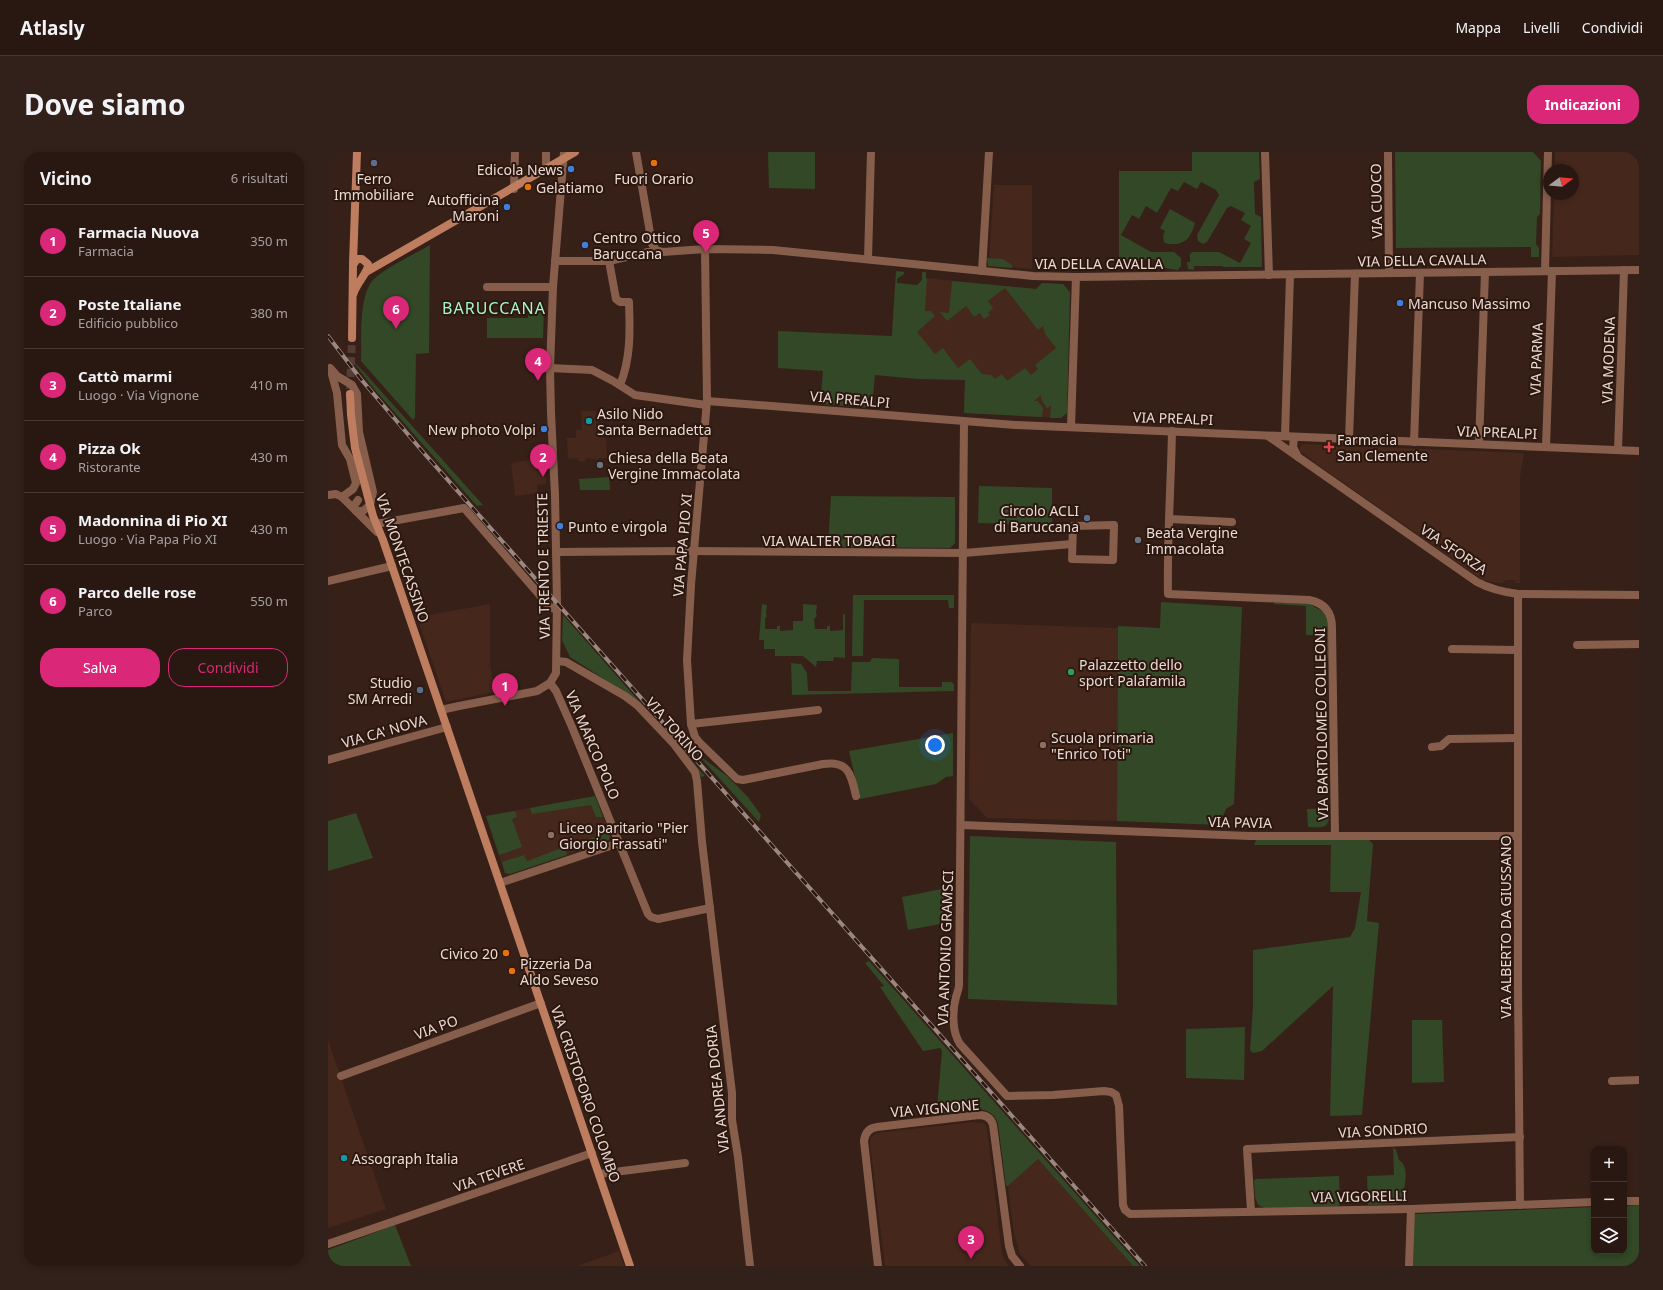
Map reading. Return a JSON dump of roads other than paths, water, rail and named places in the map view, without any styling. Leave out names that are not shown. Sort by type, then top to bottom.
[{"type":"street","points":[[352,338],[357,152]]},
{"type":"street","points":[[514,189],[515,152]]},
{"type":"street","points":[[546,152],[546,170]]},
{"type":"street","points":[[353,266],[358,274],[366,272],[514,189],[546,170],[564,155],[575,152]]},
{"type":"street","points":[[636,152],[653,249]]},
{"type":"street","points":[[868,259],[871,152]]},
{"type":"street","points":[[982,271],[989,152]]},
{"type":"street","points":[[1265,152],[1269,275]]},
{"type":"street","name":"VIA CUOCO","points":[[1388,152],[1389,273]]},
{"type":"street","points":[[1548,152],[1549,271]]},
{"type":"street","name":"VIA TRENTO E TRIESTE","points":[[550,683],[555,676],[557,661],[557,610],[550,368],[553,287],[564,155]]},
{"type":"street","points":[[353,295],[357,284],[366,272],[368,266],[357,251],[354,240]]},
{"type":"street","name":"VIA DELLA CAVALLA","points":[[555,261],[609,261],[653,249],[706,249],[767,250],[1037,276],[1076,277],[1639,270]]},
{"type":"street","name":"VIA PAPA PIO XI","points":[[706,249],[706,403],[691,585],[687,660],[692,724],[695,737],[737,779],[743,780],[834,763],[849,771],[856,796]]},
{"type":"street","points":[[353,266],[357,259],[375,263],[388,260]]},
{"type":"street","points":[[609,261],[612,271],[612,286],[617,301],[629,302],[630,337],[625,372],[620,386]]},
{"type":"street","name":"VIA MODENA","points":[[1618,450],[1624,270]]},
{"type":"street","name":"VIA PARMA","points":[[1546,447],[1549,271]]},
{"type":"street","points":[[1479,444],[1485,272]]},
{"type":"street","points":[[1414,442],[1420,273]]},
{"type":"street","points":[[1349,439],[1355,274]]},
{"type":"street","points":[[1284,436],[1290,275]]},
{"type":"street","points":[[1071,428],[1076,277]]},
{"type":"street","points":[[487,287],[553,287]]},
{"type":"street","points":[[329,366],[336,376],[354,387],[357,394],[359,432],[373,492],[370,506],[363,510],[356,511]]},
{"type":"street","points":[[329,366],[337,393],[342,445],[350,459],[356,483],[355,488],[344,499]]},
{"type":"street","name":"VIA PREALPI","points":[[550,368],[592,370],[635,395],[706,403],[1071,428],[1639,451]]},
{"type":"street","points":[[337,393],[340,385],[343,383],[349,383]]},
{"type":"street","name":"VIA MONTECASSINO","points":[[350,394],[355,448],[365,490],[447,727]]},
{"type":"street","name":"VIA ANTONIO GRAMSCI","points":[[964,421],[962,825],[959,985],[955,999],[954,1021],[957,1040],[1007,1096],[1053,1095],[1104,1091],[1111,1092],[1116,1095],[1119,1106],[1123,1202],[1126,1212]]},
{"type":"street","name":"VIA BARTOLOMEO COLLEONI","points":[[1172,431],[1168,594],[1309,600],[1320,604],[1330,613],[1332,628],[1335,836]]},
{"type":"street","name":"VIA SFORZA","points":[[1268,436],[1476,582],[1494,589],[1518,594],[1639,595]]},
{"type":"street","points":[[1294,437],[1293,447],[1300,458]]},
{"type":"street","points":[[356,511],[354,506],[363,496],[365,490]]},
{"type":"street","points":[[328,495],[336,494],[351,502],[358,500]]},
{"type":"street","points":[[344,499],[370,524],[383,540]]},
{"type":"street","points":[[376,524],[464,508],[550,607],[557,610]]},
{"type":"street","points":[[1170,519],[1232,522]]},
{"type":"street","points":[[1114,525],[1113,560],[1072,559],[1072,544],[1073,526],[1114,525]]},
{"type":"street","name":"VIA WALTER TOBAGI","points":[[556,552],[695,551],[964,553],[1072,544]]},
{"type":"street","points":[[328,581],[392,566]]},
{"type":"street","name":"VIA ALBERTO DA GIUSSANO","points":[[1518,594],[1520,1205]]},
{"type":"street","points":[[1577,644],[1639,644]]},
{"type":"street","points":[[1452,648],[1518,650]]},
{"type":"street","name":"VIA TORINO","points":[[557,661],[566,662],[632,701],[658,727],[693,767],[698,781],[702,842],[710,908]]},
{"type":"street","points":[[441,710],[533,692],[550,683]]},
{"type":"street","name":"VIA MARCO POLO","points":[[550,683],[556,691],[572,727],[646,910],[651,917],[655,919],[710,908]]},
{"type":"street","points":[[692,724],[818,710]]},
{"type":"street","name":"VIA CA' NOVA","points":[[328,760],[447,727]]},
{"type":"street","name":"VIA CRISTOFORO COLOMBO","points":[[447,727],[630,1266]]},
{"type":"street","points":[[1432,747],[1441,746],[1449,739],[1518,738]]},
{"type":"street","name":"VIA PAVIA","points":[[962,825],[1250,836],[1518,836]]},
{"type":"street","points":[[500,883],[619,843]]},
{"type":"street","name":"VIA ANDREA DORIA","points":[[710,908],[732,1093],[732,1120],[740,1172],[750,1266]]},
{"type":"street","name":"VIA PO","points":[[341,1076],[541,1003]]},
{"type":"street","points":[[1612,1081],[1639,1080]]},
{"type":"street","name":"VIA VIGNONE","points":[[878,1266],[864,1142],[867,1132],[877,1126],[979,1115],[986,1116],[992,1121],[1008,1246],[1012,1256],[1020,1266]]},
{"type":"street","name":"VIA SONDRIO","points":[[1251,1211],[1247,1149],[1520,1137]]},
{"type":"street","name":"VIA TEVERE","points":[[328,1244],[592,1153]]},
{"type":"street","points":[[599,1174],[685,1163]]},
{"type":"street","points":[[1627,1201],[1639,1201]]},
{"type":"street","name":"VIA VIGORELLI","points":[[1126,1212],[1132,1214],[1411,1209],[1591,1202]]},
{"type":"street","points":[[1409,1266],[1411,1209]]},
{"type":"tunnel","points":[[350,389],[352,338]]},
{"type":"railway","points":[[328,336],[360,378],[423,452],[1145,1266]]},
{"type":"place","name":"Ferro Immobiliare","points":[[374,163]]},
{"type":"place","name":"Fuori Orario","points":[[654,163]]},
{"type":"place","name":"Edicola News","points":[[571,169]]},
{"type":"place","name":"Gelatiamo","points":[[528,187]]},
{"type":"place","name":"Autofficina Maroni","points":[[507,207]]},
{"type":"place","name":"Centro Ottico Baruccana","points":[[585,245]]},
{"type":"place","name":"Madonnina di Pio XI","points":[[706,253]]},
{"type":"place","name":"Mancuso Massimo","points":[[1400,303]]},
{"type":"place","name":"Parco delle rose","points":[[396,329]]},
{"type":"place","name":"Pizza Ok","points":[[538,381]]},
{"type":"place","name":"Asilo Nido Santa Bernadetta","points":[[589,421]]},
{"type":"place","name":"New photo Volpi","points":[[544,429]]},
{"type":"place","name":"Farmacia San Clemente","points":[[1329,447]]},
{"type":"place","name":"Chiesa della Beata Vergine Immacolata","points":[[600,465]]},
{"type":"place","name":"Poste Italiane","points":[[543,477]]},
{"type":"place","name":"Circolo ACLI di Baruccana","points":[[1087,518]]},
{"type":"place","name":"Punto e virgola","points":[[560,526]]},
{"type":"place","name":"Beata Vergine Immacolata","points":[[1138,540]]},
{"type":"place","name":"Palazzetto dello sport Palafamila","points":[[1071,672]]},
{"type":"place","name":"Studio SM Arredi","points":[[420,690]]},
{"type":"place","name":"Farmacia Nuova","points":[[505,706]]},
{"type":"place","name":"Scuola primaria \"Enrico Toti\"","points":[[1043,745]]},
{"type":"place","name":"Liceo paritario \"Pier Giorgio Frassati\"","points":[[551,835]]},
{"type":"place","name":"Civico 20","points":[[506,953]]},
{"type":"place","name":"Pizzeria Da Aldo Seveso","points":[[512,971]]},
{"type":"place","name":"Assograph Italia","points":[[344,1158]]},
{"type":"place","name":"Cattò marmi","points":[[971,1259]]},
{"type":"district","name":"BARUCCANA","points":[[494,308]]}]
